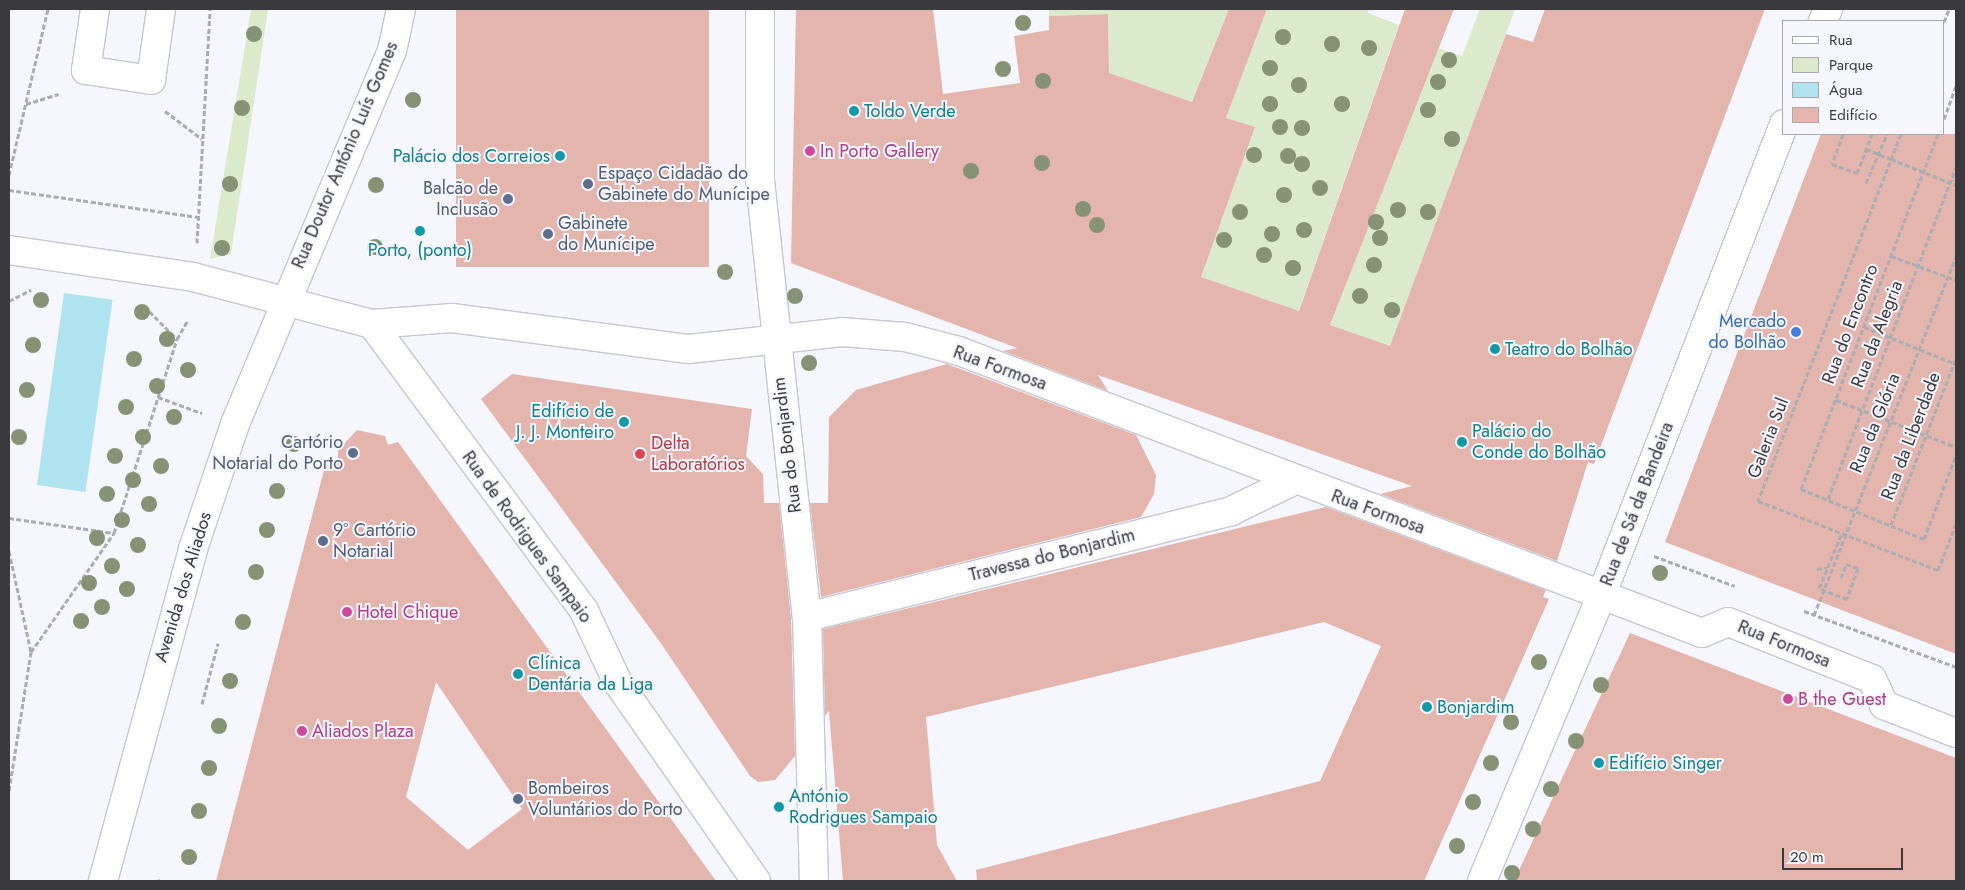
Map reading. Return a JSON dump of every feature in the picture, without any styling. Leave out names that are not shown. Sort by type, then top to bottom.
[{"type":"street","points":[[95,9],[86,70],[151,80],[161,9]]},
{"type":"street","name":"Rua Doutor António Luís Gomes","points":[[285,299],[392,51],[401,9]]},
{"type":"street","name":"Rua do Bonjardim","points":[[760,9],[760,180],[775,340],[807,617],[814,881]]},
{"type":"street","name":"Rua de Sá da Bandeira","points":[[1482,881],[1602,594],[1782,129]]},
{"type":"street","points":[[9,250],[193,277],[285,299],[372,324]]},
{"type":"street","name":"Avenida dos Aliados","points":[[104,881],[193,550],[235,424],[285,299]]},
{"type":"street","name":"Rua Formosa","points":[[372,324],[452,318],[688,349],[842,332],[905,337],[959,351],[1293,481],[1602,594],[1702,633],[1728,622],[1872,679],[1884,705],[1956,734]]},
{"type":"street","name":"Rua de Rodrigues Sampaio","points":[[372,324],[584,611],[618,684],[756,881]]},
{"type":"street","name":"Travessa do Bonjardim","points":[[807,617],[1231,511],[1293,481]]},
{"type":"path","points":[[9,175],[48,9]]},
{"type":"path","points":[[196,249],[210,9]]},
{"type":"path","points":[[1945,116],[1956,86]]},
{"type":"path","points":[[1950,102],[1956,105]]},
{"type":"path","points":[[1843,135],[1832,164],[1857,173],[1872,135]]},
{"type":"path","points":[[1866,183],[1886,135]]},
{"type":"path","points":[[1890,160],[1900,135]]},
{"type":"path","name":"Rua do Encontro","points":[[1827,500],[1802,489],[1938,135]]},
{"type":"path","points":[[1866,149],[1956,185]]},
{"type":"path","name":"Galeria Sul","points":[[1890,160],[1758,501],[1938,570],[1956,524]]},
{"type":"path","name":"Rua da Alegria","points":[[1827,500],[1956,166]]},
{"type":"path","points":[[9,190],[198,217]]},
{"type":"path","points":[[1891,256],[1956,280]]},
{"type":"path","name":"Rua da Glória","points":[[1814,615],[1854,510],[1956,257]]},
{"type":"path","points":[[31,652],[114,533],[158,397],[188,320]]},
{"type":"path","points":[[1864,327],[1955,363]]},
{"type":"path","name":"Rua da Liberdade","points":[[1891,525],[1956,358]]},
{"type":"path","points":[[158,397],[206,414]]},
{"type":"path","points":[[1836,400],[1956,447]]},
{"type":"path","points":[[1827,500],[1924,539],[1956,455]]},
{"type":"path","points":[[9,518],[114,533]]},
{"type":"path","points":[[1841,578],[1846,564],[1858,568],[1847,599],[1819,588],[1842,533]]},
{"type":"path","points":[[9,551],[31,652],[9,791]]},
{"type":"path","points":[[1817,569],[1827,568]]},
{"type":"path","points":[[202,704],[218,643]]},
{"type":"green space","points":[[1049,9],[1229,9],[1192,102],[1155,89],[1132,160],[1111,161],[1108,14],[1049,16]]},
{"type":"green space","points":[[1267,9],[1369,9],[1368,13],[1399,25],[1298,313],[1201,277],[1255,127],[1226,118]]},
{"type":"green space","points":[[1480,9],[1515,9],[1388,353],[1361,336],[1330,325],[1438,48],[1462,56]]},
{"type":"green space","points":[[251,10],[268,10],[231,254],[210,259]]},
{"type":"water","points":[[64,293],[113,300],[86,492],[37,485]]},
{"type":"building","name":"Palácio dos Correios","points":[[456,9],[709,9],[709,267],[456,267]]},
{"type":"building","points":[[796,9],[933,9],[943,94],[1020,83],[1014,36],[1049,30],[1049,16],[1108,14],[1109,73],[1192,102],[1229,9],[1267,9],[1226,118],[1255,127],[1201,277],[1299,311],[1405,9],[1454,9],[1330,325],[1390,346],[1506,34],[1533,42],[1545,9],[1765,9],[1594,464],[1588,462],[1557,561],[1380,494],[1412,486],[1098,375],[1108,391],[1003,351],[1017,348],[791,263]]},
{"type":"building","name":"Mercado do Bolhão","points":[[1956,134],[1956,654],[1665,542],[1821,135]]},
{"type":"building","points":[[947,364],[1136,435],[1156,475],[1154,494],[1141,517],[821,597],[810,503],[828,503],[829,417],[856,390]]},
{"type":"building","points":[[512,374],[752,409],[746,456],[763,474],[764,503],[779,503],[791,618],[795,756],[775,780],[758,782],[750,776],[660,642],[481,399]]},
{"type":"building","points":[[357,430],[385,436],[388,445],[398,442],[716,881],[216,881],[327,459],[338,462],[338,450]],"holes":[[[436,682],[522,809],[468,850],[406,797]]]},
{"type":"building","name":"Bonjardim","points":[[1326,507],[1546,590],[1543,597],[1549,599],[1424,881],[977,881],[976,870],[1320,781],[1381,646],[1324,622],[926,717],[937,845],[957,881],[843,881],[829,711],[825,716],[823,629]]},
{"type":"building","points":[[1630,633],[1956,758],[1956,881],[1514,881]]},
{"type":"place","name":"Toldo Verde","points":[[854,111]]},
{"type":"place","name":"In Porto Gallery","points":[[810,151]]},
{"type":"place","name":"Palácio dos Correios","points":[[560,156]]},
{"type":"place","name":"Espaço Cidadão do Gabinete do Munícipe","points":[[588,184]]},
{"type":"place","name":"Balcão de Inclusão","points":[[508,199]]},
{"type":"place","name":"Porto, (ponto)","points":[[420,231]]},
{"type":"place","name":"Gabinete do Munícipe","points":[[548,234]]},
{"type":"place","name":"Mercado do Bolhão","points":[[1796,332]]},
{"type":"place","name":"Teatro do Bolhão","points":[[1495,349]]},
{"type":"place","name":"Edifício de J. J. Monteiro","points":[[624,422]]},
{"type":"place","name":"Palácio do Conde do Bolhão","points":[[1462,442]]},
{"type":"place","name":"Cartório Notarial do Porto","points":[[353,453]]},
{"type":"place","name":"Delta Laboratórios","points":[[640,454]]},
{"type":"place","name":"9º Cartório Notarial","points":[[323,541]]},
{"type":"place","name":"Hotel Chique","points":[[347,612]]},
{"type":"place","name":"Clínica Dentária da Liga","points":[[518,674]]},
{"type":"place","name":"B the Guest","points":[[1788,699]]},
{"type":"place","name":"Bonjardim","points":[[1427,707]]},
{"type":"place","name":"Aliados Plaza","points":[[302,731]]},
{"type":"place","name":"Edifício Singer","points":[[1599,763]]},
{"type":"place","name":"Bombeiros Voluntários do Porto","points":[[518,799]]},
{"type":"place","name":"António Rodrigues Sampaio","points":[[779,807]]}]
